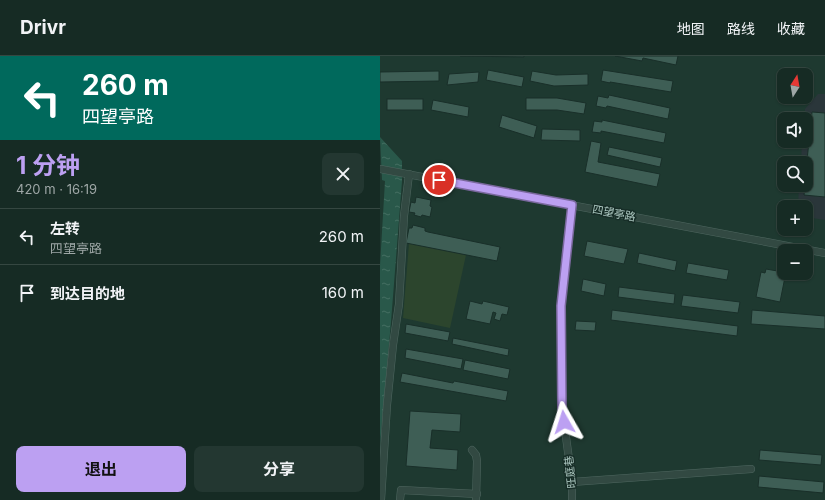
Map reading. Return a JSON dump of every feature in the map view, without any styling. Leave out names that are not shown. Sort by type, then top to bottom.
[{"type":"street","name":"四望亭路","points":[[380,169],[825,253]]},
{"type":"street","points":[[381,500],[387,406],[399,304],[406,173]]},
{"type":"street","name":"旺庭巷","points":[[572,205],[561,306],[562,407],[572,482],[572,500]]},
{"type":"street","points":[[400,500],[401,490],[476,497],[476,455],[472,450]]},
{"type":"street","points":[[572,482],[752,469]]},
{"type":"shaded area","points":[[818,94],[825,94],[825,220],[813,218],[813,200],[798,200],[799,192],[813,192],[813,156],[801,156],[802,148],[813,148],[813,112],[805,112],[805,109],[809,104],[813,104],[813,100]]},
{"type":"shaded area","points":[[409,243],[466,255],[450,328],[403,318]]},
{"type":"water","points":[[380,137],[402,161],[402,181],[380,444],[380,266],[385,181],[382,180]]},
{"type":"building","points":[[460,56],[524,56],[524,57]]},
{"type":"building","points":[[615,56],[678,56],[676,65],[643,58],[642,61]]},
{"type":"building","points":[[488,70],[524,77],[522,87],[486,80]]},
{"type":"building","points":[[603,70],[673,81],[671,92],[601,81]]},
{"type":"building","points":[[439,71],[439,81],[380,82],[380,72]]},
{"type":"building","points":[[532,71],[556,75],[588,74],[588,85],[554,86],[530,81]]},
{"type":"building","points":[[479,72],[478,82],[447,85],[449,74]]},
{"type":"building","points":[[609,95],[670,108],[668,119],[607,106],[606,108],[596,106],[598,96],[608,98]]},
{"type":"building","points":[[526,98],[557,98],[586,103],[584,114],[557,110],[526,110]]},
{"type":"building","points":[[387,99],[423,99],[423,110],[387,110]]},
{"type":"building","points":[[433,100],[469,107],[468,117],[431,110]]},
{"type":"building","points":[[813,112],[825,113],[825,197],[804,195],[804,192],[813,192],[813,156],[807,156],[808,148],[813,148]]},
{"type":"building","points":[[502,115],[537,126],[534,138],[499,127]]},
{"type":"building","points":[[602,120],[666,133],[664,143],[601,131],[601,133],[592,132],[594,121],[602,122]]},
{"type":"building","points":[[542,129],[580,130],[580,141],[541,140]]},
{"type":"building","points":[[591,141],[601,143],[598,162],[660,174],[657,187],[585,172]]},
{"type":"building","points":[[609,147],[662,158],[660,167],[607,155]]},
{"type":"building","points":[[416,197],[431,200],[430,206],[432,207],[430,217],[422,215],[421,217],[414,215],[415,213],[409,212],[411,202],[415,203]]},
{"type":"building","points":[[413,225],[425,228],[425,231],[428,232],[500,247],[497,261],[406,243],[409,228],[412,228]]},
{"type":"building","points":[[587,241],[628,249],[624,264],[584,256]]},
{"type":"building","points":[[639,253],[677,261],[675,271],[637,263]]},
{"type":"building","points":[[688,263],[729,270],[727,280],[686,273]]},
{"type":"building","points":[[766,269],[777,271],[777,280],[784,280],[780,302],[756,297],[761,272],[765,273]]},
{"type":"building","points":[[583,279],[606,284],[604,296],[581,291]]},
{"type":"building","points":[[619,287],[675,294],[674,304],[618,297]]},
{"type":"building","points":[[683,295],[740,302],[738,313],[681,306]]},
{"type":"building","points":[[470,301],[482,304],[483,301],[509,307],[507,315],[502,314],[500,321],[494,319],[496,313],[493,312],[490,324],[466,319]]},
{"type":"building","points":[[612,310],[738,326],[737,336],[611,320]]},
{"type":"building","points":[[752,310],[825,316],[825,329],[751,324]]},
{"type":"building","points":[[576,321],[596,322],[595,331],[575,330]]},
{"type":"building","points":[[406,324],[450,332],[448,341],[405,333]]},
{"type":"building","points":[[453,338],[509,349],[508,356],[452,344]]},
{"type":"building","points":[[406,349],[463,359],[461,369],[405,358]]},
{"type":"building","points":[[465,360],[510,369],[508,379],[463,370]]},
{"type":"building","points":[[402,373],[453,383],[454,381],[508,391],[506,401],[400,382]]},
{"type":"building","points":[[410,411],[461,414],[460,432],[432,430],[430,448],[458,450],[457,470],[406,466]]},
{"type":"building","points":[[760,450],[822,455],[821,465],[759,460]]},
{"type":"building","points":[[759,476],[824,482],[823,493],[758,487]]},
{"type":"route","points":[[439,180],[572,205],[561,306],[562,407],[564,422]]}]
